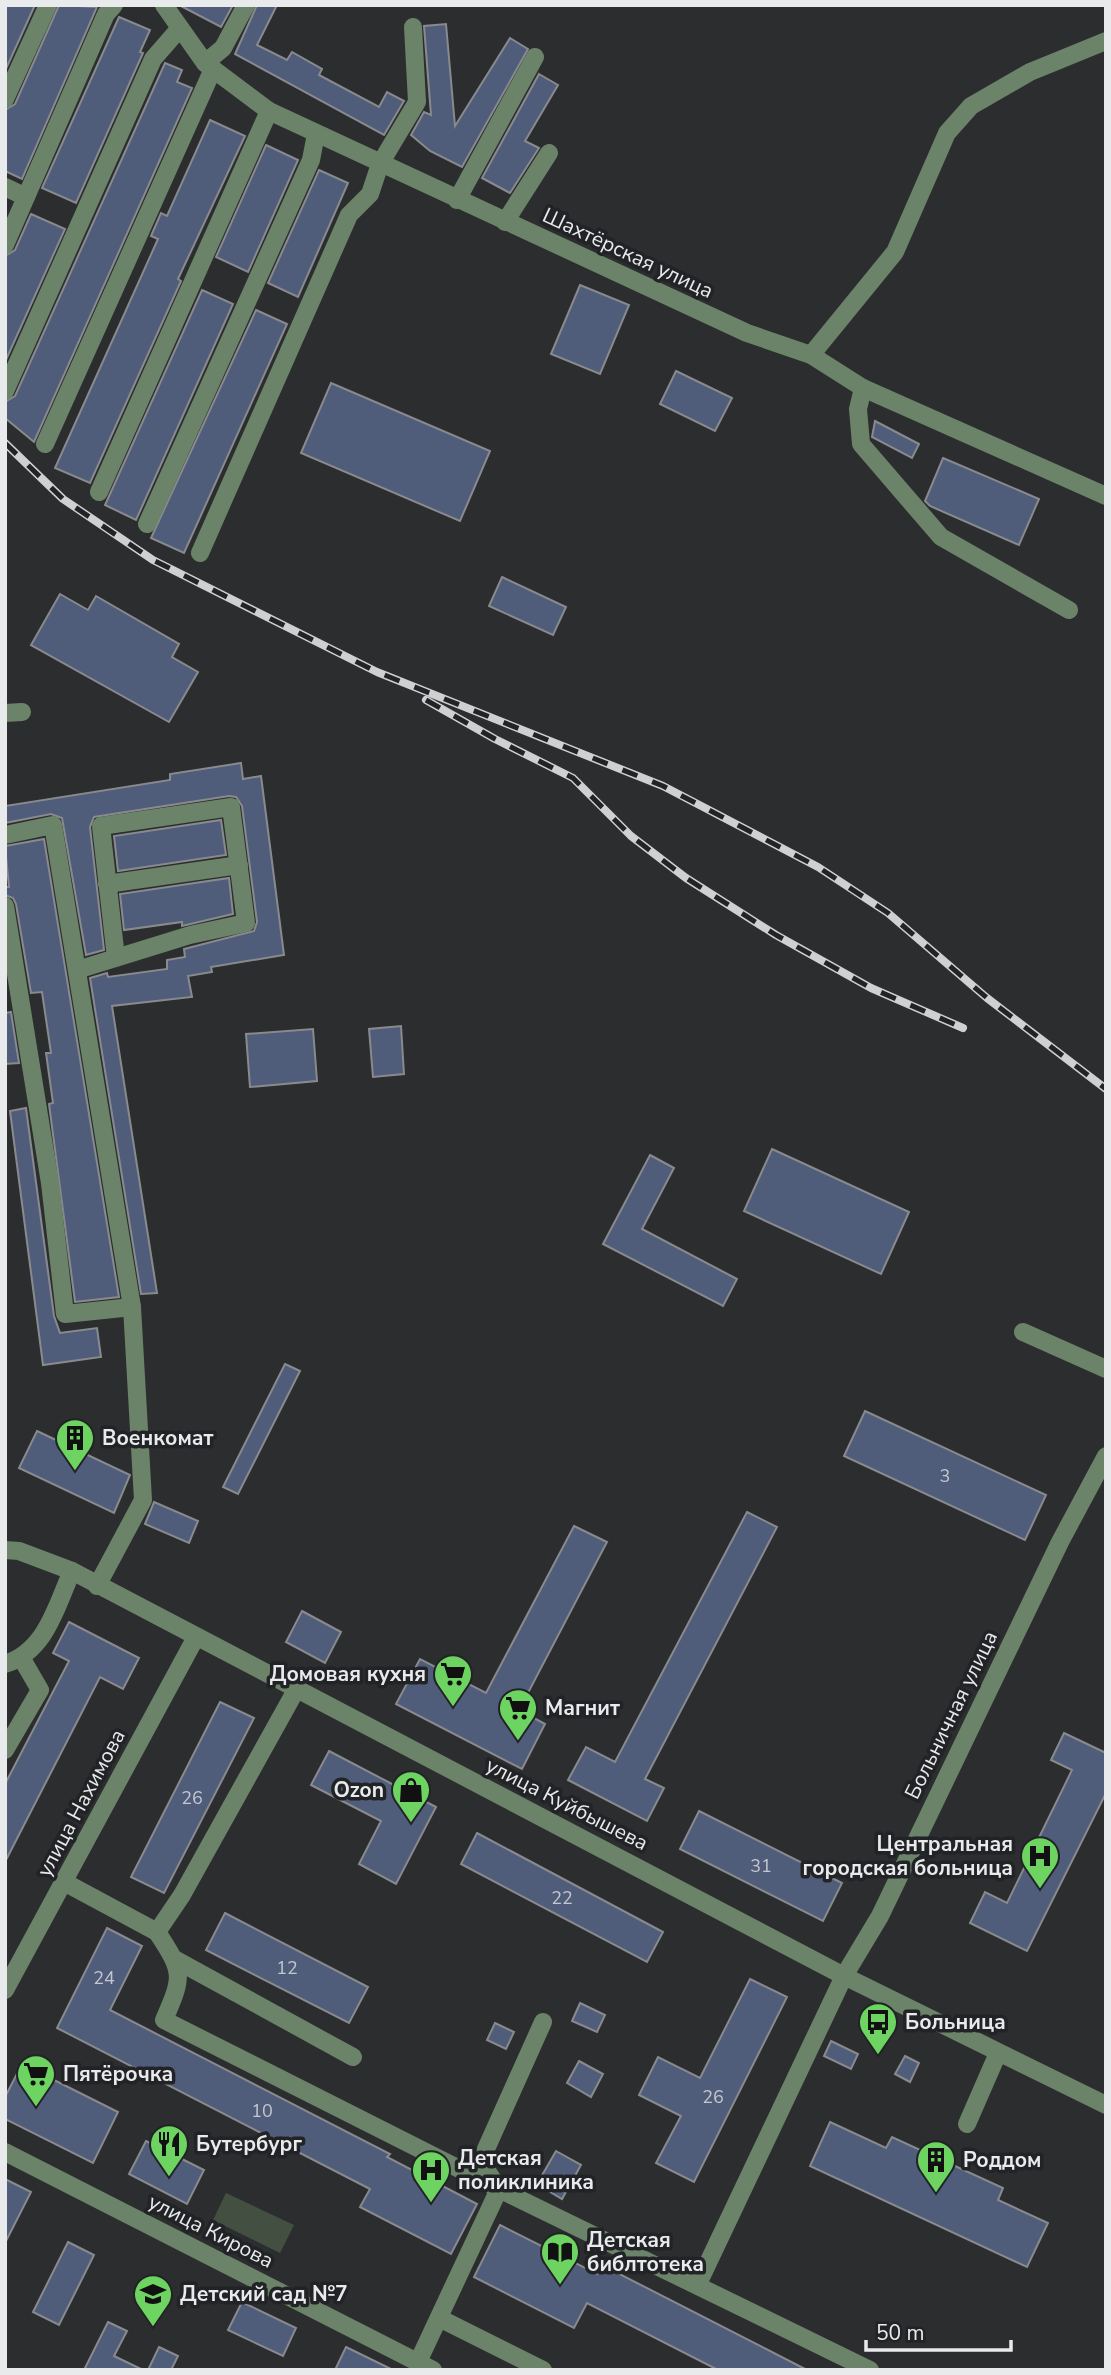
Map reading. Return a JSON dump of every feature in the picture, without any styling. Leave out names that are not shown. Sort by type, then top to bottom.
[{"type":"street","points":[[5,99],[48,5]]},
{"type":"street","points":[[5,245],[106,14],[114,5]]},
{"type":"street","name":"Шахтёрская улица","points":[[164,5],[209,66],[269,111],[747,333],[811,355],[863,388],[1106,496]]},
{"type":"street","points":[[45,444],[209,66],[223,48],[246,5]]},
{"type":"street","points":[[200,553],[349,215],[370,194],[380,164],[417,102],[413,27]]},
{"type":"street","points":[[5,391],[153,59],[180,28]]},
{"type":"street","points":[[811,355],[895,252],[947,133],[971,106],[1030,72],[1106,41]]},
{"type":"street","points":[[457,200],[535,57]]},
{"type":"street","points":[[99,492],[269,111]]},
{"type":"street","points":[[147,524],[311,160],[316,134]]},
{"type":"street","points":[[505,222],[549,153]]},
{"type":"street","points":[[5,187],[26,197]]},
{"type":"street","points":[[863,388],[858,409],[861,444],[906,493],[941,537],[1069,610]]},
{"type":"street","points":[[77,970],[116,958],[190,935],[246,923],[231,807],[100,826],[116,958]]},
{"type":"street","points":[[5,835],[53,825],[132,1307],[143,1500],[97,1586]]},
{"type":"street","points":[[107,884],[239,865]]},
{"type":"street","points":[[5,905],[50,1183],[65,1314],[132,1307]]},
{"type":"street","points":[[1023,1332],[1106,1369]]},
{"type":"street","name":"Больничная улица","points":[[698,2284],[844,1976],[880,1916],[1106,1456]]},
{"type":"street","name":"улица Куйбышева","points":[[5,1550],[19,1551],[72,1572],[844,1976],[1106,2105]]},
{"type":"street","points":[[5,1750],[40,1690],[14,1661],[40,1642],[72,1572]]},
{"type":"street","name":"улица Нахимова","points":[[5,1990],[9,1971],[64,1882],[196,1637]]},
{"type":"street","points":[[158,1932],[182,1895],[296,1690]]},
{"type":"street","points":[[64,1882],[158,1932],[176,1960],[180,1984],[163,2020],[499,2189],[870,2370]]},
{"type":"street","points":[[176,1960],[354,2057]]},
{"type":"street","points":[[499,2189],[485,2168],[486,2149],[543,2022]]},
{"type":"street","points":[[967,2124],[998,2053]]},
{"type":"street","name":"улица Кирова","points":[[5,2152],[425,2366]]},
{"type":"street","points":[[425,2366],[439,2318],[499,2189]]},
{"type":"street","points":[[439,2318],[543,2370]]},
{"type":"green space","points":[[226,2193],[294,2225],[280,2253],[213,2220]]},
{"type":"building","points":[[5,5],[35,5],[5,71]]},
{"type":"building","points":[[59,5],[97,7],[22,179],[5,171],[5,110],[15,104]]},
{"type":"building","points":[[179,5],[233,5],[221,27]]},
{"type":"building","points":[[257,5],[277,5],[257,45],[287,60],[292,52],[322,69],[319,75],[379,107],[387,92],[404,101],[384,135],[235,54]]},
{"type":"building","points":[[119,17],[150,30],[140,52],[143,53],[76,203],[42,188]]},
{"type":"building","points":[[446,24],[455,126],[510,38],[528,49],[462,167],[430,151],[411,135],[424,112],[431,115],[424,26]]},
{"type":"building","points":[[165,63],[182,70],[177,82],[192,88],[34,442],[5,418],[5,402],[15,396]]},
{"type":"building","points":[[539,74],[558,85],[525,141],[539,148],[510,193],[482,178]]},
{"type":"building","points":[[210,120],[245,136],[178,279],[181,281],[90,483],[55,468],[158,239],[151,236],[161,213],[167,216]]},
{"type":"building","points":[[266,145],[298,160],[248,272],[216,257]]},
{"type":"building","points":[[319,170],[348,183],[298,297],[268,283]]},
{"type":"building","points":[[31,214],[65,229],[5,362],[5,256],[15,250]]},
{"type":"building","points":[[580,285],[629,305],[600,374],[551,354]]},
{"type":"building","points":[[202,290],[233,304],[136,520],[105,505]]},
{"type":"building","points":[[256,310],[287,324],[184,553],[151,538]]},
{"type":"building","points":[[676,371],[732,398],[715,431],[660,404]]},
{"type":"building","points":[[331,383],[490,451],[460,521],[301,453]]},
{"type":"building","points":[[875,421],[919,444],[912,458],[872,437]]},
{"type":"building","points":[[943,458],[1039,499],[1019,545],[930,506],[925,501]]},
{"type":"building","points":[[502,577],[566,607],[553,635],[489,606]]},
{"type":"building","points":[[60,594],[88,610],[96,596],[179,644],[172,657],[198,672],[169,722],[31,645]]},
{"type":"building","points":[[241,763],[243,779],[261,776],[284,955],[211,967],[212,972],[188,976],[192,997],[112,1006],[157,1293],[141,1294],[90,978],[107,973],[108,977],[167,969],[167,960],[185,957],[184,949],[254,931],[257,922],[242,806],[236,797],[229,796],[94,817],[90,827],[104,950],[86,955],[62,818],[51,814],[5,823],[5,806],[170,780],[170,774]]},
{"type":"building","points":[[221,820],[226,855],[118,871],[114,836]]},
{"type":"building","points":[[44,839],[119,1297],[75,1302],[49,1104],[53,1103],[46,1053],[51,1053],[42,992],[31,993],[16,904],[13,898],[5,895],[5,887],[9,887],[5,846]]},
{"type":"building","points":[[229,878],[233,914],[182,926],[182,922],[124,930],[120,894]]},
{"type":"building","points":[[11,1012],[19,1063],[5,1064],[5,1013]]},
{"type":"building","points":[[401,1026],[404,1074],[373,1077],[369,1029]]},
{"type":"building","points":[[313,1029],[317,1081],[250,1087],[246,1034]]},
{"type":"building","points":[[26,1108],[54,1316],[60,1333],[97,1328],[101,1357],[43,1365],[10,1111]]},
{"type":"building","points":[[772,1149],[909,1212],[881,1274],[744,1211]]},
{"type":"building","points":[[650,1155],[674,1168],[642,1229],[737,1279],[723,1306],[603,1244]]},
{"type":"building","points":[[285,1364],[300,1371],[238,1494],[223,1487]]},
{"type":"building","points":[[865,1411],[1046,1495],[1025,1540],[844,1456]]},
{"type":"building","name":"Военкомат","points":[[37,1431],[130,1475],[114,1513],[19,1468]]},
{"type":"building","points":[[154,1502],[198,1521],[189,1543],[145,1524]]},
{"type":"building","points":[[747,1512],[777,1527],[645,1779],[664,1788],[647,1821],[568,1780],[586,1747],[615,1762]]},
{"type":"building","points":[[574,1526],[607,1542],[519,1710],[545,1724],[522,1769],[396,1704],[420,1659],[486,1693]]},
{"type":"building","points":[[302,1611],[341,1632],[325,1663],[286,1642]]},
{"type":"building","points":[[69,1622],[139,1658],[123,1689],[100,1677],[5,1862],[5,1784],[69,1661],[53,1653]]},
{"type":"building","points":[[220,1702],[254,1718],[164,1893],[131,1877]]},
{"type":"building","points":[[1064,1733],[1106,1753],[1106,1793],[1027,1951],[970,1923],[985,1892],[1007,1903],[1072,1770],[1051,1760]]},
{"type":"building","points":[[329,1751],[436,1807],[396,1884],[359,1864],[381,1821],[311,1785]]},
{"type":"building","points":[[699,1811],[842,1883],[823,1921],[680,1849]]},
{"type":"building","points":[[477,1833],[663,1932],[647,1962],[461,1864]]},
{"type":"building","points":[[225,1913],[368,1987],[349,2023],[206,1950]]},
{"type":"building","points":[[107,1928],[142,1946],[110,2010],[390,2154],[387,2157],[477,2204],[451,2254],[360,2207],[370,2189],[57,2028]]},
{"type":"building","points":[[750,1979],[787,1997],[694,2182],[656,2163],[681,2116],[639,2095],[658,2057],[700,2078]]},
{"type":"building","points":[[580,2003],[605,2015],[597,2032],[572,2021]]},
{"type":"building","points":[[495,2023],[514,2032],[506,2049],[487,2040]]},
{"type":"building","points":[[831,2041],[858,2054],[851,2069],[824,2056]]},
{"type":"building","points":[[905,2056],[919,2063],[910,2082],[895,2074]]},
{"type":"building","points":[[579,2061],[603,2074],[591,2097],[567,2083]]},
{"type":"building","points":[[22,2064],[118,2112],[93,2163],[5,2119],[5,2097]]},
{"type":"building","name":"Роддом","points":[[830,2122],[886,2148],[892,2137],[1003,2188],[998,2200],[1048,2223],[1027,2267],[810,2166]]},
{"type":"building","points":[[146,2141],[204,2170],[187,2204],[129,2174]]},
{"type":"building","points":[[556,2151],[581,2165],[562,2199],[537,2184]]},
{"type":"building","points":[[5,2179],[31,2192],[5,2243]]},
{"type":"building","points":[[500,2225],[597,2274],[602,2265],[807,2370],[718,2370],[587,2303],[574,2328],[474,2277]]},
{"type":"building","points":[[68,2242],[94,2255],[59,2325],[33,2312]]},
{"type":"building","points":[[242,2302],[296,2328],[283,2356],[228,2330]]},
{"type":"building","points":[[108,2322],[127,2331],[114,2356],[143,2370],[84,2370]]},
{"type":"building","points":[[159,2347],[178,2356],[171,2370],[148,2370]]},
{"type":"building","points":[[346,2347],[393,2370],[335,2370]]},
{"type":"railway","points":[[5,443],[63,499],[153,560],[377,672],[663,786],[818,867],[888,913],[987,998],[1106,1089]]},
{"type":"railway","points":[[426,700],[495,739],[573,778],[631,836],[686,878],[776,935],[871,988],[963,1028]]},
{"type":"place","name":"Военкомат","points":[[75,1472]]},
{"type":"place","name":"Домовая кухня","points":[[453,1708]]},
{"type":"place","name":"Магнит","points":[[518,1742]]},
{"type":"place","name":"Ozon","points":[[411,1824]]},
{"type":"place","name":"Центральная городская больница","points":[[1040,1890]]},
{"type":"place","name":"Больница","points":[[878,2056]]},
{"type":"place","name":"Пятёрочка","points":[[36,2108]]},
{"type":"place","name":"Бутербург","points":[[169,2178]]},
{"type":"place","name":"Роддом","points":[[936,2194]]},
{"type":"place","name":"Детская поликлиника","points":[[431,2204]]},
{"type":"place","name":"Детская библтотека","points":[[560,2286]]},
{"type":"place","name":"Детский сад №7","points":[[153,2328]]}]
